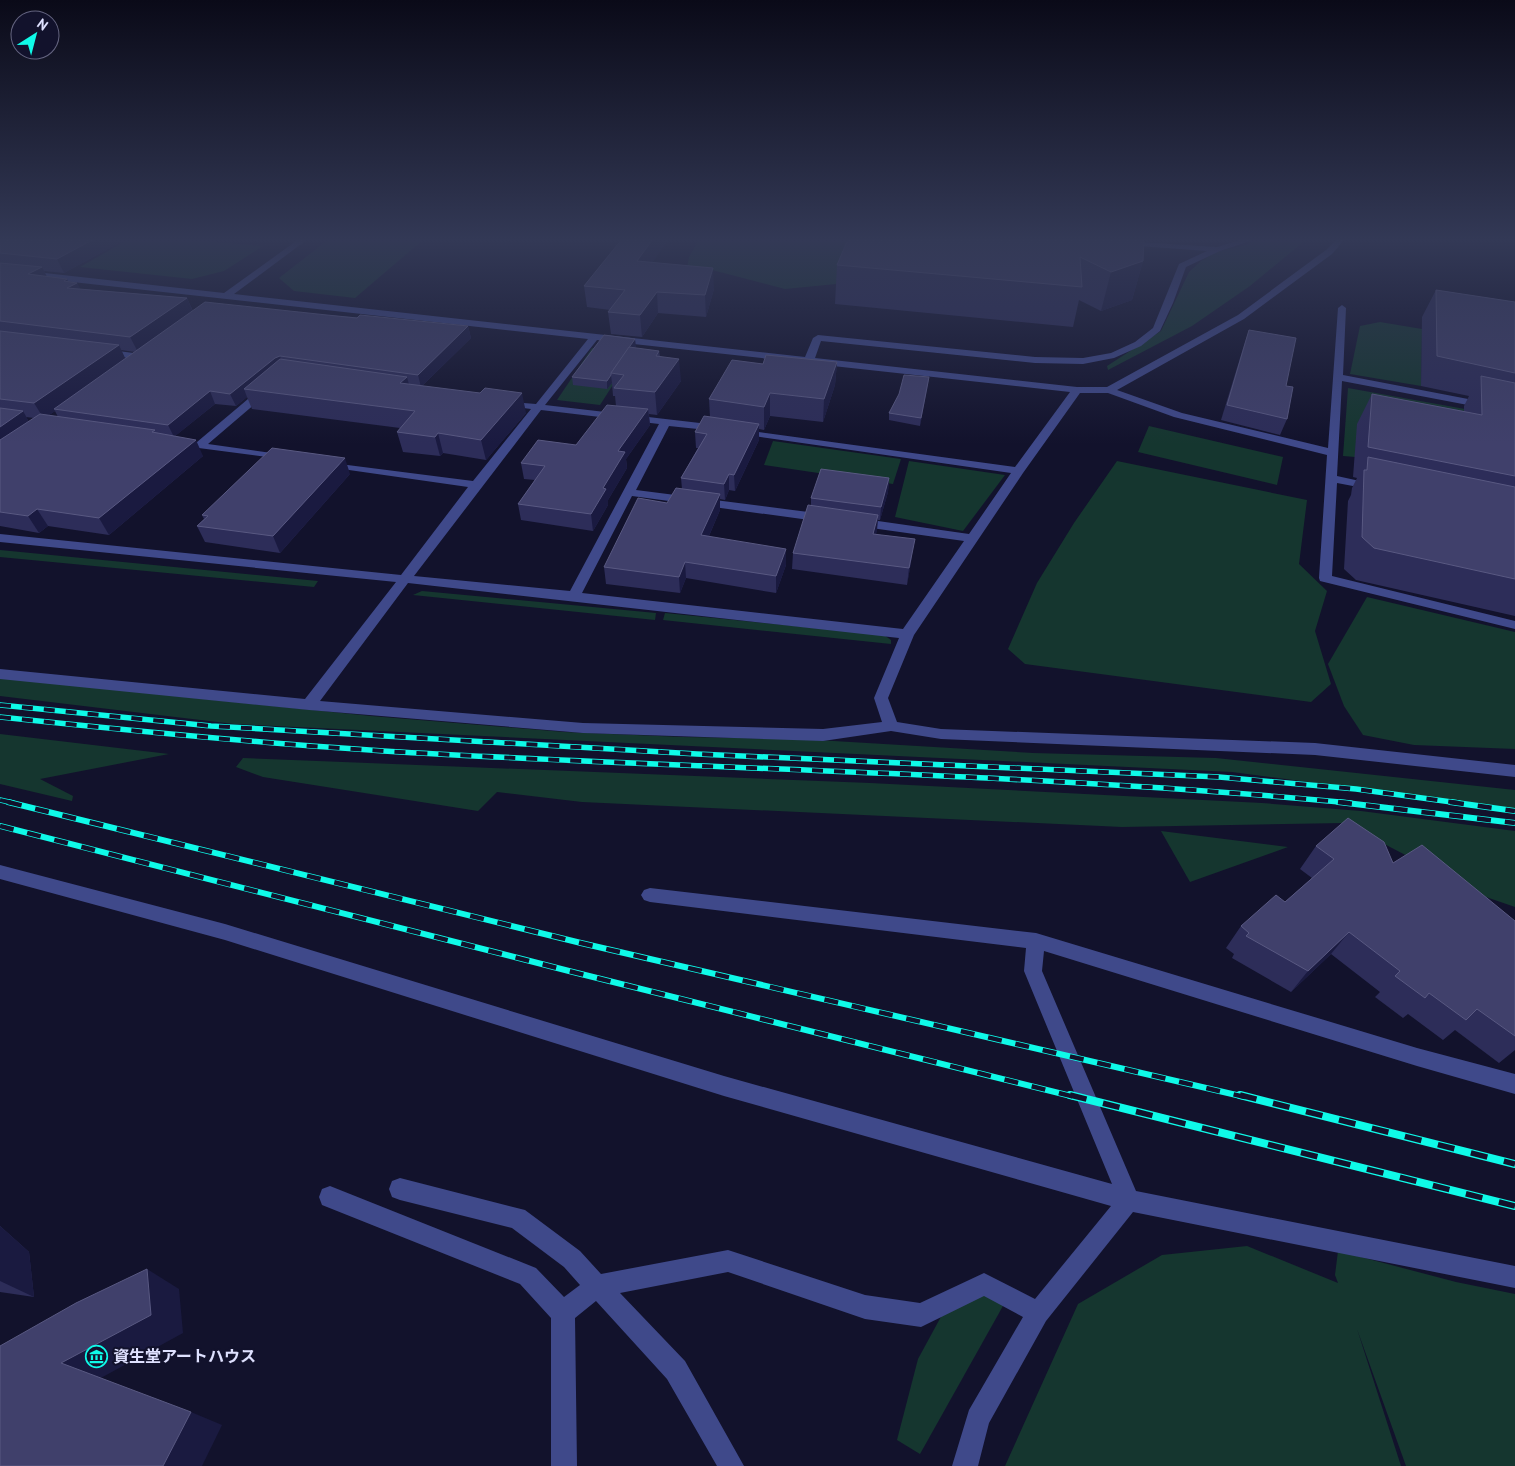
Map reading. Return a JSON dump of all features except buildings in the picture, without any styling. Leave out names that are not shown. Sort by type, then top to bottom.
[{"type":"street","points":[[332,307],[1077,390],[1108,390],[1178,416],[1333,453]]},
{"type":"street","points":[[809,360],[818,338],[1035,360],[1083,361],[1114,355],[1138,344],[1157,329],[1168,307]]},
{"type":"street","points":[[1108,390],[1241,317],[1254,307]]},
{"type":"street","points":[[1342,308],[1325,578],[1515,625]]},
{"type":"street","points":[[309,705],[476,485],[595,336]]},
{"type":"street","points":[[94,351],[145,354],[126,368]]},
{"type":"street","points":[[1338,376],[1515,411]]},
{"type":"street","points":[[200,445],[270,385]]},
{"type":"street","points":[[891,726],[882,698],[908,634],[1018,471],[1077,390]]},
{"type":"street","points":[[488,401],[666,421],[1018,471]]},
{"type":"street","points":[[574,596],[666,421]]},
{"type":"street","points":[[181,443],[299,460]]},
{"type":"street","points":[[318,462],[476,485]]},
{"type":"street","points":[[1331,478],[1389,490]]},
{"type":"street","points":[[627,492],[972,538]]},
{"type":"street","points":[[0,538],[574,596],[908,634]]},
{"type":"street","points":[[0,674],[309,705],[583,728],[823,735],[891,726],[941,734],[1316,748],[1515,770]]},
{"type":"street","points":[[0,872],[225,932],[724,1086],[1129,1200],[1515,1277]]},
{"type":"street","points":[[650,894],[1036,941],[1417,1057],[1515,1084]]},
{"type":"street","points":[[1036,941],[1033,971],[1129,1200]]},
{"type":"street","points":[[400,1189],[517,1218],[572,1260],[676,1370],[732,1466]]},
{"type":"street","points":[[330,1197],[528,1276],[563,1313],[564,1466]]},
{"type":"street","points":[[965,1466],[978,1419],[1038,1313],[1129,1200]]},
{"type":"street","points":[[563,1313],[597,1286],[728,1261],[865,1307],[921,1315],[984,1284],[1038,1313]]},
{"type":"green space","points":[[1172,307],[1219,307],[1192,326],[1108,370],[1107,366],[1161,331]]},
{"type":"green space","points":[[1380,322],[1422,329],[1421,386],[1350,374],[1360,326]]},
{"type":"green space","points":[[592,348],[634,352],[600,405],[557,400]]},
{"type":"green space","points":[[1348,388],[1515,418],[1457,438],[1359,420],[1355,457],[1343,456]]},
{"type":"green space","points":[[1149,426],[1283,457],[1277,485],[1138,452]]},
{"type":"green space","points":[[773,441],[901,459],[893,484],[764,465]]},
{"type":"green space","points":[[909,461],[1005,475],[963,531],[895,517]]},
{"type":"green space","points":[[1117,461],[1307,500],[1299,564],[1327,591],[1315,631],[1331,684],[1311,702],[1025,664],[1008,649],[1037,583],[1074,523]]},
{"type":"green space","points":[[0,550],[318,581],[314,587],[0,557]]},
{"type":"green space","points":[[422,591],[656,613],[655,620],[413,595]]},
{"type":"green space","points":[[1367,597],[1515,632],[1515,749],[1414,745],[1363,735],[1344,706],[1328,664]]},
{"type":"green space","points":[[665,613],[884,635],[891,640],[891,644],[663,620]]},
{"type":"green space","points":[[0,678],[371,716],[564,732],[800,739],[1033,753],[1216,758],[1515,790],[1515,809],[1232,772],[234,724],[0,696]]},
{"type":"green space","points":[[0,734],[169,754],[40,779],[73,796],[72,801],[0,784]]},
{"type":"green space","points":[[243,758],[870,783],[1262,803],[1361,811],[1515,831],[1515,907],[1486,897],[1344,823],[1122,827],[582,802],[497,792],[478,811],[263,777],[236,767]]},
{"type":"green space","points":[[1161,831],[1288,847],[1190,882]]},
{"type":"green space","points":[[1247,1246],[1338,1283],[1335,1275],[1338,1251],[1456,1282],[1515,1294],[1515,1466],[1406,1466],[1357,1329],[1401,1466],[1005,1466],[1078,1304],[1162,1255]]},
{"type":"green space","points":[[976,1293],[1008,1297],[920,1454],[897,1440],[918,1359],[943,1313]]},
{"type":"railway","points":[[0,705],[211,726],[697,754],[1219,777],[1356,789],[1459,803]]},
{"type":"railway","points":[[0,717],[200,737],[400,752],[994,778],[1232,793],[1351,803]]},
{"type":"railway","points":[[0,800],[13,803]]},
{"type":"railway","points":[[8,802],[581,943],[1245,1097]]},
{"type":"railway","points":[[1338,802],[1515,823]]},
{"type":"railway","points":[[1450,802],[1515,811]]},
{"type":"railway","points":[[0,826],[569,971],[1075,1097]]},
{"type":"railway","points":[[1070,1095],[1515,1206]]},
{"type":"railway","points":[[1240,1095],[1515,1164]]},
{"type":"place","name":"資生堂アートハウス","points":[[97,1356]]}]
